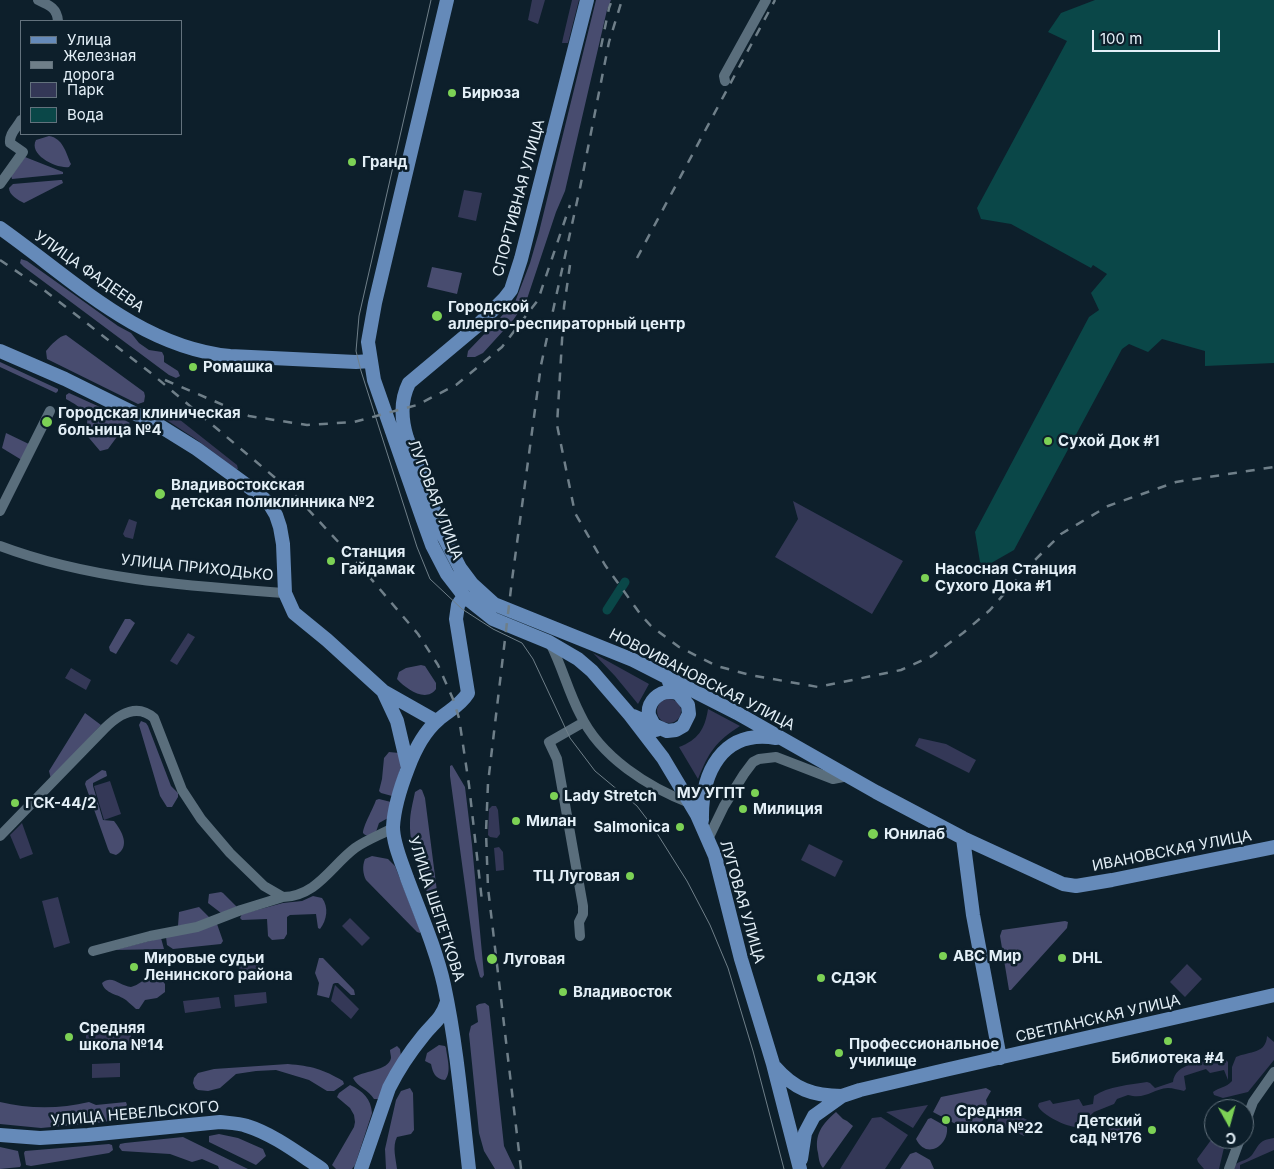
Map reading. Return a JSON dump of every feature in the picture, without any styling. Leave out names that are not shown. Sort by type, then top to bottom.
[{"type":"main road","points":[[370,362],[368,342],[375,303],[447,0]]},
{"type":"main road","name":"СПОРТИВНАЯ УЛИЦА","points":[[402,422],[404,394],[409,383],[477,326],[511,290],[521,260],[587,0]]},
{"type":"main road","name":"УЛИЦА ФАДЕЕВА","points":[[0,228],[124,318],[175,342],[204,352],[230,356],[370,362]]},
{"type":"main road","points":[[0,351],[73,383],[160,426],[197,449],[260,495],[276,515],[280,527],[283,544],[285,593]]},
{"type":"main road","name":"ЛУГОВАЯ УЛИЦА","points":[[370,362],[382,405],[432,544],[447,574],[464,596],[493,619],[549,642],[578,659],[592,671],[630,715],[662,758],[692,804],[715,856],[741,960],[773,1064],[801,1169]]},
{"type":"main road","name":"НОВОИВАНОВСКАЯ УЛИЦА","points":[[402,422],[444,537],[460,568],[472,584],[494,604],[624,655],[736,713],[963,838],[1054,881],[1076,886]]},
{"type":"main road","name":"УЛИЦА ПРИХОДЬКО","points":[[285,593],[294,613],[383,691],[436,721]]},
{"type":"main road","name":"УЛИЦА ШЕПЕТКОВА","points":[[464,596],[458,606],[456,619],[468,693],[460,704],[436,721],[416,750],[408,768],[395,813],[393,828],[403,866],[441,971],[453,1034],[470,1169]]},
{"type":"main road","points":[[630,715],[667,731],[676,730],[683,726],[688,718],[689,709],[686,701],[663,676]]},
{"type":"main road","name":"УЛИЦА ПРИХОДЬКО","points":[[383,691],[397,720],[408,768]]},
{"type":"main road","points":[[662,758],[655,726],[649,711],[652,701],[659,694],[670,692],[680,695],[704,697]]},
{"type":"main road","points":[[705,833],[702,808],[704,789],[712,769],[726,749],[734,743],[754,737],[784,739]]},
{"type":"main road","points":[[963,838],[974,917],[1000,1058]]},
{"type":"main road","name":"ИВАНОВСКАЯ УЛИЦА","points":[[1076,886],[1274,847]]},
{"type":"main road","name":"СВЕТЛАНСКАЯ УЛИЦА","points":[[801,1169],[804,1133],[814,1116],[842,1096],[868,1088],[1274,995]]},
{"type":"main road","points":[[361,1169],[389,1088],[402,1064],[426,1032],[439,1020],[447,1001]]},
{"type":"main road","points":[[426,1032],[441,1026],[448,1028],[453,1034]]},
{"type":"main road","points":[[773,1064],[786,1079],[803,1090],[825,1096],[842,1096]]},
{"type":"main road","name":"УЛИЦА НЕВЕЛЬСКОГО","points":[[0,1136],[40,1138],[97,1135],[220,1122],[231,1123],[256,1130],[292,1149],[322,1169]]},
{"type":"street","points":[[38,0],[53,8],[58,20]]},
{"type":"street","points":[[725,81],[724,76],[766,0]]},
{"type":"street","points":[[0,184],[22,152],[10,143],[9,140],[20,121]]},
{"type":"street","points":[[0,142],[20,156]]},
{"type":"street","points":[[0,511],[50,411]]},
{"type":"street","name":"УЛИЦА ПРИХОДЬКО","points":[[0,546],[59,564],[114,576],[285,593]]},
{"type":"street","points":[[549,642],[557,656],[584,722],[595,738],[636,777],[672,797],[692,804]]},
{"type":"street","points":[[0,836],[109,723],[130,710],[145,712],[154,718],[182,790],[201,819],[230,854],[264,886],[283,897]]},
{"type":"street","points":[[580,936],[578,922],[583,906],[557,759],[549,742],[584,722]]},
{"type":"street","points":[[705,833],[744,774],[753,762],[759,759],[776,757],[833,779],[848,776]]},
{"type":"street","points":[[92,951],[150,936],[197,927],[241,910],[283,897],[299,895],[320,883],[355,848],[393,828]]},
{"type":"street","points":[[1254,1101],[1274,1072]]},
{"type":"street","points":[[1229,1169],[1236,1149]]},
{"type":"green space","points":[[532,0],[545,0],[538,24],[528,20]]},
{"type":"green space","points":[[572,0],[579,0],[568,43],[562,43],[563,38]]},
{"type":"green space","points":[[464,190],[482,193],[476,221],[458,217]]},
{"type":"green space","points":[[160,408],[165,408],[237,465],[238,469],[159,415],[157,412]]},
{"type":"green space","points":[[793,501],[903,561],[872,614],[775,557],[798,519]]},
{"type":"green space","points":[[129,519],[137,522],[133,539],[125,537],[123,534]]},
{"type":"green space","points":[[188,633],[195,637],[177,665],[170,661]]},
{"type":"green space","points":[[593,653],[649,684],[638,704],[615,676]]},
{"type":"green space","points":[[71,668],[91,680],[86,690],[65,678]]},
{"type":"green space","points":[[664,699],[674,699],[681,706],[681,716],[674,723],[664,723],[657,716],[657,706]]},
{"type":"green space","points":[[708,709],[740,726],[724,737],[714,748],[698,779],[679,747],[691,741],[703,728]]},
{"type":"green space","points":[[919,738],[946,744],[976,760],[969,773],[915,746]]},
{"type":"green space","points":[[110,781],[121,814],[104,820],[94,786]]},
{"type":"green space","points":[[492,806],[496,806],[498,810],[500,834],[497,838],[488,835],[489,809]]},
{"type":"green space","points":[[22,823],[33,854],[20,859],[10,835]]},
{"type":"green space","points":[[809,844],[843,861],[835,877],[801,860]]},
{"type":"green space","points":[[499,847],[503,852],[504,870],[496,871],[494,848]]},
{"type":"green space","points":[[58,897],[70,943],[54,948],[42,901]]},
{"type":"green space","points":[[350,918],[370,938],[362,946],[342,926]]},
{"type":"green space","points":[[261,953],[263,977],[240,979],[238,955]]},
{"type":"green space","points":[[1187,964],[1202,979],[1185,997],[1170,982]]},
{"type":"green space","points":[[335,985],[359,1009],[351,1019],[331,1001]]},
{"type":"green space","points":[[266,992],[267,1003],[235,1007],[234,995]]},
{"type":"green space","points":[[219,997],[221,1008],[185,1013],[183,1001]]},
{"type":"green space","points":[[86,1026],[131,1026],[131,1048],[86,1047]]},
{"type":"green space","points":[[1267,1036],[1274,1042],[1274,1060],[1248,1092],[1223,1098],[1214,1095],[1213,1092],[1232,1081],[1232,1067],[1236,1057],[1260,1049],[1264,1046]]},
{"type":"green space","points":[[1225,1059],[1228,1062],[1228,1080],[1224,1070],[1210,1073],[1206,1069],[1184,1076],[1186,1089],[1184,1091],[1168,1088],[1140,1096],[1128,1095],[1117,1099],[1114,1104],[1094,1112],[1078,1127],[1056,1120],[1040,1110],[1038,1106],[1039,1103],[1050,1100],[1053,1104],[1079,1099],[1083,1106],[1093,1104],[1094,1096],[1112,1088],[1126,1085],[1147,1082],[1155,1088],[1173,1082],[1179,1071],[1190,1064]]},
{"type":"green space","points":[[120,1063],[120,1077],[92,1078],[92,1064]]},
{"type":"green space","points":[[928,1105],[913,1128],[886,1112]]},
{"type":"green space","points":[[1004,1108],[1031,1122],[1024,1136],[996,1123]]},
{"type":"green space","points":[[881,1117],[908,1135],[885,1169],[840,1169],[872,1118]]},
{"type":"green space","points":[[1119,1117],[1132,1128],[1122,1141],[1108,1130]]},
{"type":"green space","points":[[1274,1138],[1274,1150],[1240,1165],[1240,1169],[1232,1169],[1236,1164],[1250,1157],[1262,1142]]},
{"type":"green space","points":[[1204,1149],[1224,1149],[1219,1169],[1204,1169],[1197,1159]]},
{"type":"shaded area","points":[[596,0],[611,0],[607,10],[565,191],[556,212],[527,299],[514,319],[483,353],[475,357],[467,357],[468,351],[515,302],[530,263]]},
{"type":"shaded area","points":[[49,136],[54,137],[61,143],[71,164],[69,167],[51,163],[36,151],[36,140]]},
{"type":"shaded area","points":[[25,157],[63,172],[63,174],[12,179],[11,176]]},
{"type":"shaded area","points":[[62,180],[63,183],[24,203],[14,197],[9,191],[13,184]]},
{"type":"shaded area","points":[[21,259],[27,261],[118,326],[131,333],[139,343],[149,350],[162,352],[164,362],[178,371],[180,376],[176,378],[169,375],[24,267],[20,263]]},
{"type":"shaded area","points":[[432,267],[462,273],[457,294],[427,287]]},
{"type":"shaded area","points":[[66,335],[144,392],[144,402],[138,404],[47,359],[46,351],[58,339]]},
{"type":"shaded area","points":[[0,362],[58,389],[58,391],[56,393],[0,367]]},
{"type":"shaded area","points":[[69,393],[130,423],[122,430],[108,449],[100,451],[84,432],[87,424],[86,416],[74,403],[66,399],[66,395]]},
{"type":"shaded area","points":[[6,433],[33,446],[25,462],[2,448]]},
{"type":"shaded area","points":[[125,619],[130,619],[135,623],[116,654],[110,651],[109,647]]},
{"type":"shaded area","points":[[425,666],[436,683],[436,689],[427,695],[416,693],[405,687],[397,679],[399,672],[406,668]]},
{"type":"shaded area","points":[[85,713],[101,725],[51,779],[49,771]]},
{"type":"shaded area","points":[[141,721],[148,726],[171,786],[178,793],[178,797],[172,807],[167,807],[160,796],[139,725]]},
{"type":"shaded area","points":[[389,752],[399,753],[402,763],[392,796],[379,791],[384,758]]},
{"type":"shaded area","points":[[452,765],[465,787],[484,975],[482,978],[480,977],[475,959],[450,776],[450,766]]},
{"type":"shaded area","points":[[102,770],[106,771],[107,776],[93,783],[93,786],[103,820],[114,821],[124,839],[121,852],[116,855],[110,853],[108,849],[85,784],[86,781]]},
{"type":"shaded area","points":[[420,789],[425,798],[439,907],[437,911],[418,868],[410,834],[410,815],[415,792]]},
{"type":"shaded area","points":[[376,800],[391,802],[388,818],[379,823],[376,832],[368,836],[363,833],[365,826]]},
{"type":"shaded area","points":[[372,856],[388,859],[395,866],[420,933],[366,880],[363,870],[364,862],[365,859]]},
{"type":"shaded area","points":[[221,892],[237,907],[221,913],[208,903],[209,894]]},
{"type":"shaded area","points":[[313,896],[322,898],[326,905],[326,918],[320,929],[318,928],[316,914],[290,915],[287,917],[287,934],[284,939],[272,940],[268,936],[267,919],[242,920],[240,918],[242,914],[283,903],[302,901]]},
{"type":"shaded area","points":[[199,907],[210,918],[196,924],[178,926],[179,912]]},
{"type":"shaded area","points":[[1068,922],[1067,928],[1009,990],[1000,936],[1002,930]]},
{"type":"shaded area","points":[[217,924],[223,941],[221,944],[173,949],[167,945],[166,937]]},
{"type":"shaded area","points":[[161,938],[164,949],[114,950]]},
{"type":"shaded area","points":[[319,958],[323,958],[354,990],[355,995],[351,995],[338,983],[335,983],[329,998],[317,995],[319,983],[315,973]]},
{"type":"shaded area","points":[[152,977],[161,979],[165,984],[165,992],[157,998],[145,1000],[139,1009],[136,1009],[123,998],[109,992],[102,983],[113,980],[131,987]]},
{"type":"shaded area","points":[[485,1003],[489,1006],[504,1146],[515,1169],[495,1169],[484,1151],[479,1133],[469,1034],[471,1026],[478,1022],[476,1006]]},
{"type":"shaded area","points":[[439,1045],[446,1048],[449,1069],[445,1080],[437,1077],[431,1064],[425,1061],[427,1053]]},
{"type":"shaded area","points":[[397,1046],[400,1049],[401,1056],[378,1099],[374,1099],[353,1078],[385,1066],[391,1058],[390,1050]]},
{"type":"shaded area","points":[[288,1064],[323,1071],[343,1081],[344,1084],[334,1091],[327,1091],[309,1080],[276,1070],[236,1074],[220,1088],[208,1091],[198,1090],[193,1083],[198,1073],[214,1069]]},
{"type":"shaded area","points":[[350,1085],[366,1096],[372,1113],[355,1165],[352,1169],[336,1169],[332,1165],[355,1122],[350,1108],[337,1097],[339,1093]]},
{"type":"shaded area","points":[[410,1088],[413,1093],[414,1130],[411,1134],[397,1137],[395,1149],[397,1169],[386,1169],[385,1149],[396,1100],[401,1091]]},
{"type":"shaded area","points":[[986,1088],[991,1091],[986,1100],[989,1112],[980,1124],[974,1128],[967,1130],[933,1112],[941,1097]]},
{"type":"shaded area","points":[[0,1102],[44,1107],[67,1106],[89,1102],[96,1105],[126,1102],[127,1105],[113,1119],[105,1122],[41,1128],[0,1124]]},
{"type":"shaded area","points":[[836,1112],[853,1126],[823,1168],[819,1161],[818,1135],[823,1126]]},
{"type":"shaded area","points":[[931,1118],[947,1127],[947,1134],[941,1145],[936,1148],[925,1149],[916,1139],[928,1119]]},
{"type":"shaded area","points":[[219,1134],[238,1138],[263,1149],[266,1156],[256,1165],[209,1142],[209,1136]]},
{"type":"shaded area","points":[[183,1137],[248,1169],[219,1169],[218,1166],[202,1159],[192,1162],[170,1154],[122,1151],[119,1147],[120,1144],[125,1143]]},
{"type":"shaded area","points":[[112,1145],[113,1150],[109,1153],[31,1166],[26,1165],[25,1151]]},
{"type":"shaded area","points":[[0,1147],[18,1151],[20,1167],[0,1169]]},
{"type":"shaded area","points":[[916,1152],[930,1160],[934,1169],[900,1169],[910,1154]]},
{"type":"water","points":[[1095,0],[1274,0],[1274,363],[1205,366],[1205,351],[1162,339],[1148,352],[1129,344],[1122,349],[1014,550],[986,566],[980,562],[975,532],[1089,317],[1099,310],[1091,293],[1107,274],[1093,265],[1091,268],[1011,224],[981,219],[977,208],[1067,41],[1048,32],[1061,13]]},
{"type":"waterway","points":[[607,610],[625,582]]},
{"type":"tram line","points":[[431,0],[359,316],[356,351],[361,371],[417,547],[430,579],[462,609],[493,629],[522,643],[533,659],[570,738],[595,771],[637,806],[653,827],[687,881],[710,925],[728,968],[753,1051],[784,1169]]},
{"type":"railway","points":[[601,47],[612,0]]},
{"type":"railway","points":[[521,1169],[488,888],[486,832],[488,783],[512,580],[541,365],[580,188],[609,42],[622,0]]},
{"type":"railway","points":[[637,258],[775,0]]},
{"type":"railway","points":[[165,380],[249,416],[307,425],[354,422],[417,405],[456,385],[502,347],[538,300],[570,205]]},
{"type":"railway","points":[[0,260],[44,290],[152,374],[292,492],[355,560],[418,634],[438,665],[459,718],[469,785],[482,901]]},
{"type":"railway","points":[[570,265],[564,307],[557,425],[575,513],[605,565],[651,626],[679,647],[717,666],[750,675],[818,687],[901,670],[932,656],[963,633],[990,610],[1024,571],[1061,534],[1108,506],[1176,482],[1274,467]]},
{"type":"place","name":"Бирюза","points":[[452,93]]},
{"type":"place","name":"Гранд","points":[[352,162]]},
{"type":"place","name":"Городской аллерго-респираторный центр","points":[[437,316]]},
{"type":"place","name":"Ромашка","points":[[193,367]]},
{"type":"place","name":"Городская клиническая больница №4","points":[[47,422]]},
{"type":"place","name":"Сухой Док #1","points":[[1048,441]]},
{"type":"place","name":"Владивостокская детская поликлинника №2","points":[[160,494]]},
{"type":"place","name":"Станция Гайдамак","points":[[331,561]]},
{"type":"place","name":"Насосная Станция Сухого Дока #1","points":[[925,578]]},
{"type":"place","name":"МУ УГПТ","points":[[755,793]]},
{"type":"place","name":"Lady Stretch","points":[[554,796]]},
{"type":"place","name":"ГСК-44/2","points":[[15,803]]},
{"type":"place","name":"Милиция","points":[[743,809]]},
{"type":"place","name":"Милан","points":[[516,821]]},
{"type":"place","name":"Salmonica","points":[[680,827]]},
{"type":"place","name":"Юнилаб","points":[[873,834]]},
{"type":"place","name":"ТЦ Луговая","points":[[630,876]]},
{"type":"place","name":"ABC Мир","points":[[943,956]]},
{"type":"place","name":"DHL","points":[[1062,958]]},
{"type":"place","name":"Луговая","points":[[492,959]]},
{"type":"place","name":"Мировые судьи Ленинского района","points":[[134,967]]},
{"type":"place","name":"СДЭК","points":[[821,978]]},
{"type":"place","name":"Владивосток","points":[[563,992]]},
{"type":"place","name":"Средняя школа №14","points":[[69,1037]]},
{"type":"place","name":"Библиотека #4","points":[[1168,1041]]},
{"type":"place","name":"Профессиональное училище","points":[[839,1053]]},
{"type":"place","name":"Средняя школа №22","points":[[946,1120]]},
{"type":"place","name":"Детский сад №176","points":[[1152,1130]]}]
